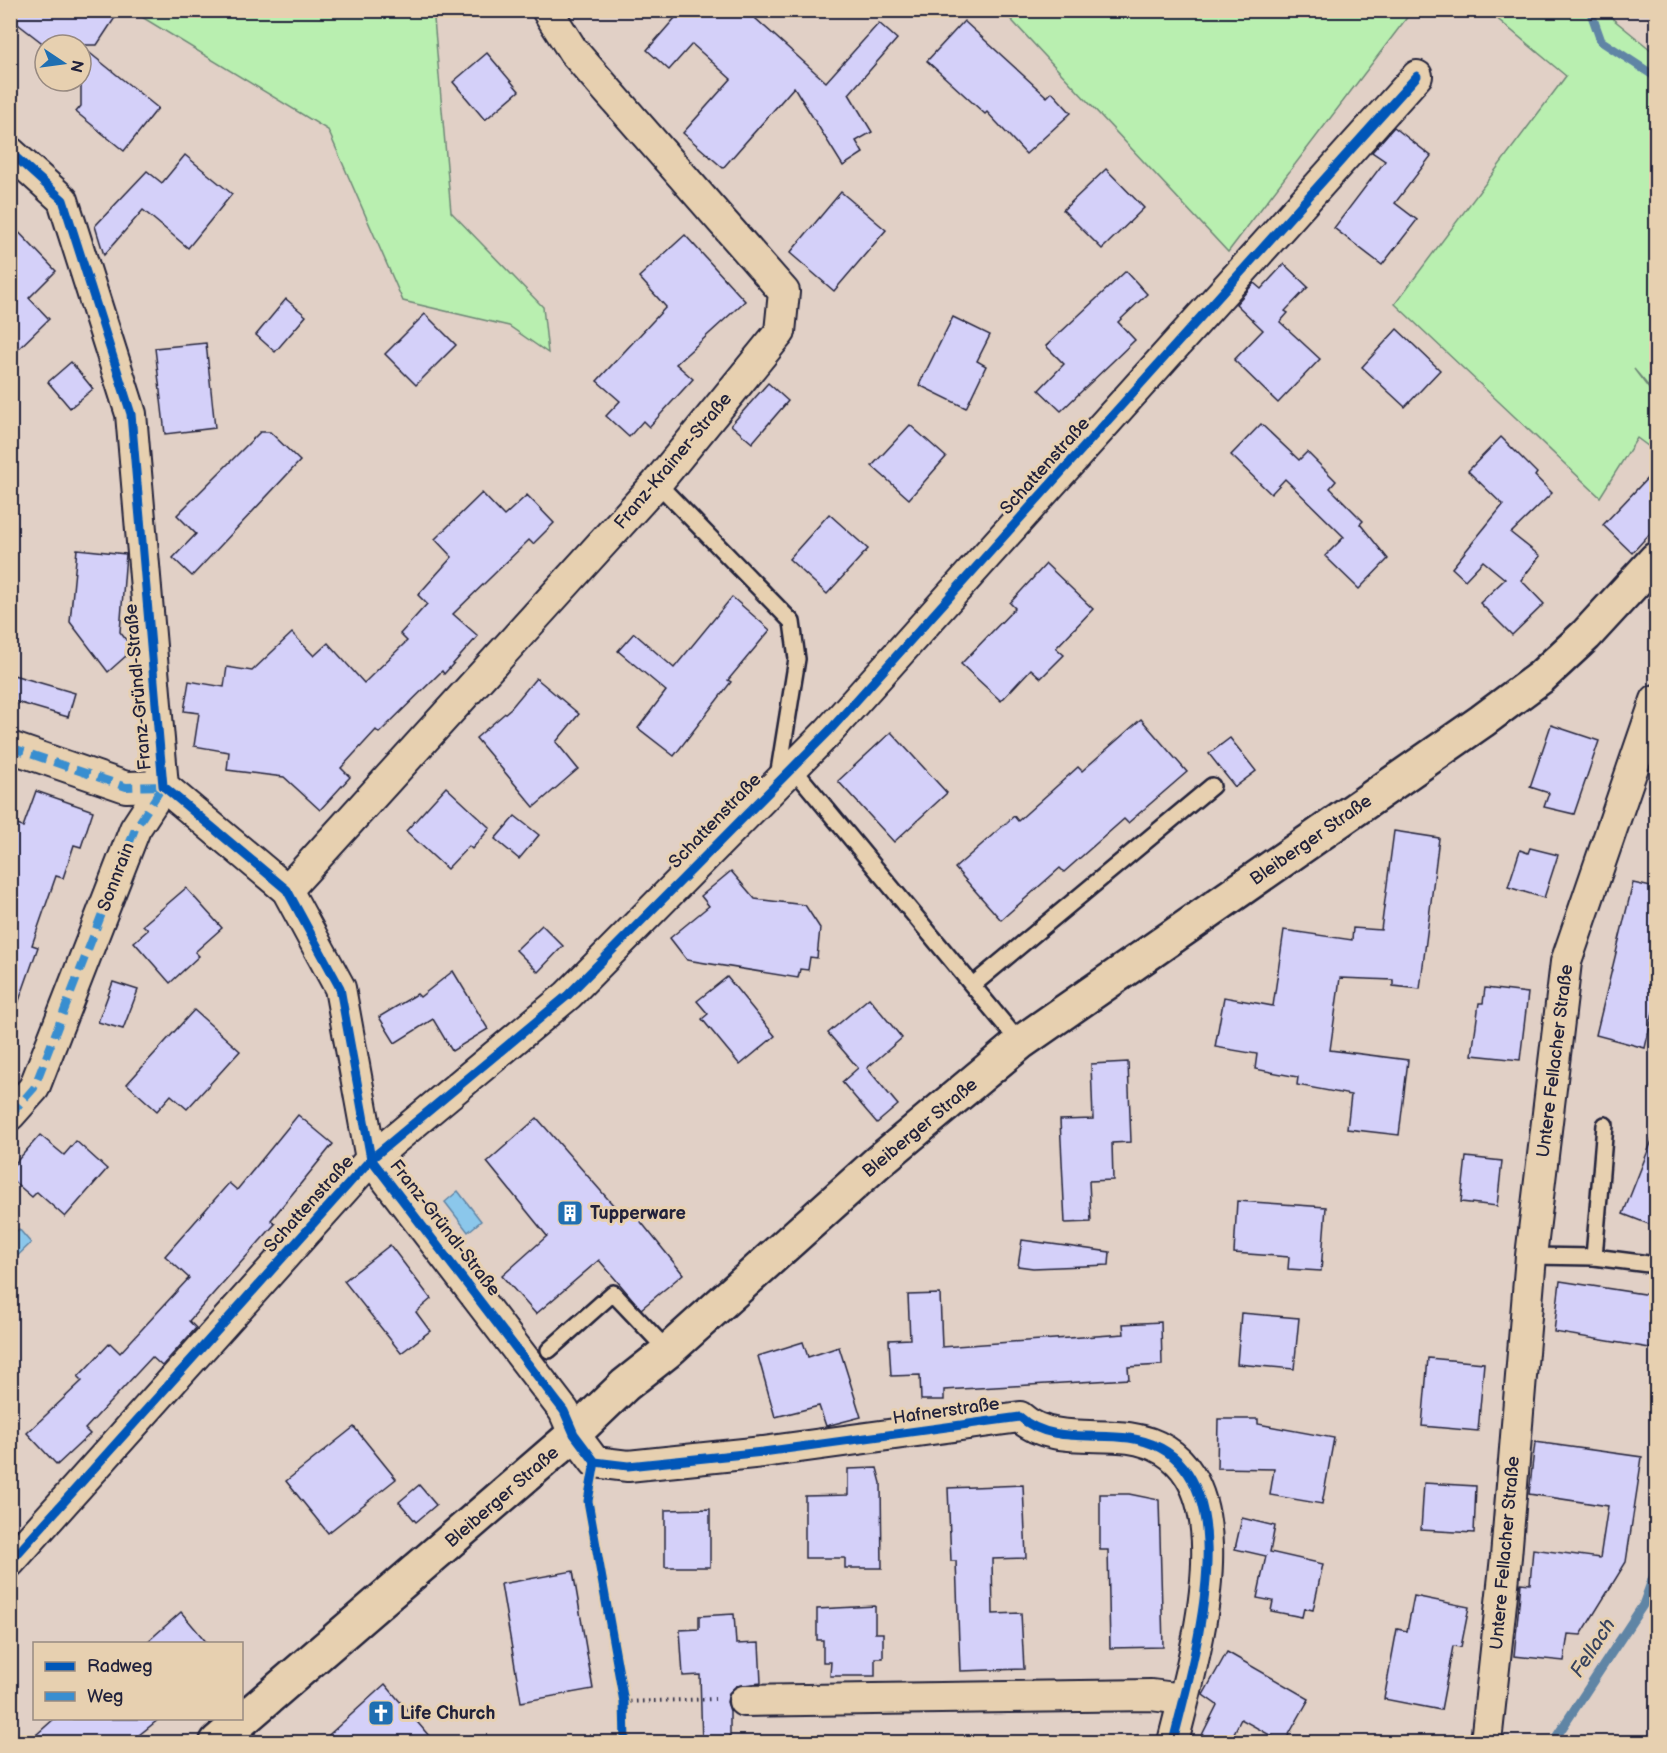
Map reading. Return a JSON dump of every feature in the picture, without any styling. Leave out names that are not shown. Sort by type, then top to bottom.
[{"type":"main road","name":"Bleiberger Straße","points":[[218,1743],[574,1434],[625,1385],[668,1351],[878,1161],[1020,1043],[1482,721],[1541,677],[1586,635],[1656,559]]},
{"type":"street","name":"Franz-Krainer-Straße","points":[[287,890],[657,483],[780,332],[784,292],[573,51],[547,10]]},
{"type":"street","name":"Schattenstraße","points":[[10,1562],[371,1159],[568,995],[829,731],[1417,76]]},
{"type":"street","name":"Franz-Gründl-Straße","points":[[10,152],[63,200],[131,414],[163,786],[287,890],[340,988],[371,1159],[564,1411],[574,1434]]},
{"type":"street","name":"Untere Fellacher Straße","points":[[1486,1743],[1506,1557],[1531,1256],[1566,962],[1654,714]]},
{"type":"street","points":[[10,747],[126,787],[163,786]]},
{"type":"street","name":"Sonnrain","points":[[10,1115],[34,1088],[135,829],[163,786]]},
{"type":"street","name":"Hafnerstraße","points":[[574,1434],[595,1462],[628,1466],[763,1452],[1020,1418],[1032,1429],[1047,1433],[1131,1438],[1157,1446],[1174,1455],[1188,1472],[1198,1493],[1207,1549],[1200,1624],[1173,1743]]},
{"type":"street","points":[[744,1701],[1151,1695],[1183,1699]]},
{"type":"lane","points":[[657,483],[792,621],[797,659],[785,774],[973,985],[1020,1043]]},
{"type":"lane","points":[[973,985],[1212,786]]},
{"type":"lane","points":[[1594,1257],[1605,1125]]},
{"type":"lane","points":[[1531,1256],[1594,1257],[1656,1265]]},
{"type":"lane","points":[[549,1350],[613,1293],[668,1351]]},
{"type":"path","points":[[622,1691],[624,1707],[741,1698],[744,1701]]},
{"type":"green space","points":[[132,11],[453,11],[434,19],[451,212],[543,307],[548,353],[509,326],[403,301],[328,130]]},
{"type":"green space","points":[[1003,11],[1412,11],[1228,252]]},
{"type":"green space","points":[[1488,11],[1608,11],[1613,19],[1656,54],[1656,395],[1634,369],[1656,398],[1656,452],[1637,438],[1600,497],[1395,304],[1566,76]]},
{"type":"water","points":[[458,1191],[481,1221],[468,1232],[445,1202]]},
{"type":"water","points":[[19,1229],[31,1243],[11,1262],[11,1236]]},
{"type":"building","points":[[10,10],[120,10],[97,45],[93,45],[93,33],[33,33],[33,36],[10,18]]},
{"type":"building","points":[[682,10],[746,10],[826,82],[879,23],[897,39],[849,94],[872,132],[856,141],[863,153],[843,166],[794,87],[723,168],[683,133],[731,79],[692,44],[669,70],[647,50]]},
{"type":"building","points":[[964,21],[1047,97],[1052,92],[1071,113],[1026,154],[987,112],[985,114],[927,61]]},
{"type":"building","points":[[487,53],[519,91],[485,120],[453,82]]},
{"type":"building","points":[[93,56],[158,108],[124,151],[76,112],[81,106],[81,93],[93,93]]},
{"type":"building","points":[[1394,127],[1431,156],[1395,203],[1417,220],[1382,265],[1334,228],[1385,161],[1372,152]]},
{"type":"building","points":[[185,155],[232,194],[188,248],[143,210],[104,255],[95,226],[147,171],[162,183]]},
{"type":"building","points":[[1106,169],[1144,208],[1102,249],[1063,210]]},
{"type":"building","points":[[841,192],[886,230],[834,291],[790,253]]},
{"type":"building","points":[[10,223],[56,271],[29,298],[49,319],[10,357]]},
{"type":"building","points":[[685,235],[745,301],[676,364],[693,379],[649,427],[643,421],[629,437],[606,416],[620,401],[597,381],[666,307],[639,277]]},
{"type":"building","points":[[1284,264],[1308,287],[1285,311],[1288,313],[1280,322],[1320,359],[1278,403],[1234,360],[1263,330],[1236,304],[1254,283],[1261,289]]},
{"type":"building","points":[[1126,271],[1147,294],[1118,322],[1135,340],[1061,411],[1039,390],[1064,364],[1046,346]]},
{"type":"building","points":[[286,299],[306,316],[275,352],[256,335]]},
{"type":"building","points":[[425,314],[456,345],[416,385],[385,354]]},
{"type":"building","points":[[953,317],[990,335],[977,361],[986,366],[966,408],[919,385]]},
{"type":"building","points":[[1397,329],[1440,370],[1405,407],[1362,367]]},
{"type":"building","points":[[206,343],[215,428],[165,434],[155,348]]},
{"type":"building","points":[[71,362],[93,389],[70,408],[48,382]]},
{"type":"building","points":[[768,383],[788,401],[752,443],[731,425]]},
{"type":"building","points":[[1261,424],[1299,460],[1307,452],[1336,481],[1330,488],[1363,521],[1360,524],[1388,559],[1359,589],[1325,556],[1344,537],[1285,479],[1271,494],[1231,455]]},
{"type":"building","points":[[910,425],[946,457],[909,499],[872,466]]},
{"type":"building","points":[[260,432],[270,432],[300,461],[192,576],[173,558],[196,534],[177,515]]},
{"type":"building","points":[[1501,437],[1537,473],[1535,476],[1552,493],[1511,533],[1540,556],[1521,580],[1544,604],[1512,635],[1480,603],[1505,579],[1483,561],[1465,580],[1452,568],[1503,505],[1468,471]]},
{"type":"building","points":[[1656,469],[1656,527],[1632,553],[1603,525]]},
{"type":"building","points":[[482,493],[504,516],[527,495],[554,523],[533,544],[529,540],[453,614],[478,636],[444,674],[442,671],[379,733],[376,730],[341,768],[350,777],[320,810],[284,777],[227,770],[229,752],[194,746],[199,713],[184,711],[189,681],[224,687],[227,667],[252,671],[292,633],[314,656],[328,643],[364,683],[407,641],[400,634],[427,604],[418,595],[452,557],[435,539]]},
{"type":"building","points":[[829,514],[868,549],[827,594],[789,559]]},
{"type":"building","points":[[77,549],[126,554],[120,632],[127,641],[126,656],[108,672],[70,622]]},
{"type":"building","points":[[1046,564],[1093,609],[1056,648],[1064,655],[1041,678],[1031,669],[1001,701],[961,664],[1015,608],[1010,603]]},
{"type":"building","points":[[732,597],[770,630],[728,680],[731,682],[674,756],[638,728],[666,691],[618,651],[634,633],[674,668]]},
{"type":"building","points":[[10,674],[75,693],[68,717],[10,700]]},
{"type":"building","points":[[536,678],[579,714],[556,742],[578,769],[534,807],[476,738],[511,708]]},
{"type":"building","points":[[1141,719],[1187,772],[1128,823],[1124,819],[1064,872],[1060,868],[1001,920],[955,868],[1014,816],[1018,821],[1078,767],[1082,771]]},
{"type":"building","points":[[1551,725],[1599,741],[1574,814],[1544,807],[1549,793],[1530,787]]},
{"type":"building","points":[[891,732],[947,793],[894,842],[838,781]]},
{"type":"building","points":[[1230,738],[1256,771],[1235,787],[1209,754]]},
{"type":"building","points":[[446,787],[490,828],[472,849],[469,846],[447,869],[406,831]]},
{"type":"building","points":[[36,791],[93,811],[81,847],[74,845],[63,878],[56,876],[32,945],[38,947],[14,1015],[10,1015],[10,844],[17,825],[23,827]]},
{"type":"building","points":[[515,816],[539,835],[519,859],[495,839]]},
{"type":"building","points":[[1394,831],[1439,838],[1420,989],[1393,986],[1393,980],[1340,978],[1330,1050],[1408,1060],[1399,1135],[1347,1129],[1351,1095],[1297,1085],[1298,1077],[1255,1069],[1257,1054],[1215,1047],[1224,997],[1273,1006],[1284,930],[1352,940],[1353,928],[1381,930]]},
{"type":"building","points":[[1530,848],[1558,855],[1544,898],[1508,887],[1520,850],[1528,853]]},
{"type":"building","points":[[731,871],[755,899],[805,905],[820,928],[817,958],[810,957],[808,970],[800,969],[798,978],[687,960],[670,938],[709,906],[701,896]]},
{"type":"building","points":[[1633,883],[1656,888],[1656,1000],[1645,1048],[1596,1035]]},
{"type":"building","points":[[186,888],[222,928],[195,952],[199,956],[170,983],[134,942],[148,930],[143,925]]},
{"type":"building","points":[[542,925],[563,946],[538,972],[516,950]]},
{"type":"building","points":[[453,971],[488,1029],[452,1051],[433,1019],[395,1043],[379,1017],[417,994],[420,997]]},
{"type":"building","points":[[727,977],[775,1036],[740,1065],[702,1019],[708,1014],[697,1001]]},
{"type":"building","points":[[113,982],[138,990],[123,1029],[98,1022]]},
{"type":"building","points":[[1485,988],[1528,993],[1520,1060],[1472,1055],[1479,1003],[1483,1003]]},
{"type":"building","points":[[869,998],[902,1038],[867,1068],[898,1105],[877,1123],[842,1082],[858,1068],[828,1033]]},
{"type":"building","points":[[194,1010],[240,1051],[187,1109],[171,1095],[157,1111],[127,1084]]},
{"type":"building","points":[[1128,1062],[1131,1142],[1112,1143],[1113,1180],[1089,1181],[1091,1222],[1065,1223],[1060,1120],[1093,1119],[1091,1064]]},
{"type":"building","points":[[298,1115],[333,1144],[271,1220],[275,1224],[189,1321],[196,1328],[162,1366],[152,1357],[85,1429],[90,1434],[57,1465],[27,1433],[82,1381],[78,1377],[110,1343],[120,1353],[189,1278],[165,1256],[229,1183],[237,1190]]},
{"type":"building","name":"Tupperware","points":[[537,1118],[621,1214],[629,1207],[683,1274],[641,1309],[599,1260],[536,1314],[502,1276],[547,1236],[487,1162]]},
{"type":"building","points":[[1656,1133],[1656,1227],[1623,1214]]},
{"type":"building","points":[[40,1135],[64,1155],[76,1141],[107,1169],[65,1217],[37,1192],[32,1197],[10,1178],[10,1169]]},
{"type":"building","points":[[1466,1157],[1502,1161],[1497,1206],[1461,1202]]},
{"type":"building","points":[[1237,1201],[1326,1207],[1321,1271],[1288,1269],[1289,1257],[1234,1253]]},
{"type":"building","points":[[1022,1240],[1110,1252],[1109,1265],[1033,1268],[1018,1266]]},
{"type":"building","points":[[390,1245],[431,1299],[416,1312],[430,1331],[401,1353],[344,1281]]},
{"type":"building","points":[[1560,1281],[1656,1296],[1656,1349],[1554,1332]]},
{"type":"building","points":[[940,1294],[942,1347],[1124,1334],[1123,1324],[1161,1322],[1162,1365],[1128,1367],[1129,1379],[944,1390],[944,1400],[921,1400],[920,1375],[891,1376],[889,1340],[910,1339],[908,1295]]},
{"type":"building","points":[[1241,1313],[1299,1318],[1294,1369],[1237,1364]]},
{"type":"building","points":[[803,1342],[808,1357],[839,1347],[861,1417],[826,1426],[819,1406],[775,1417],[758,1356]]},
{"type":"building","points":[[1428,1358],[1484,1363],[1478,1431],[1422,1426]]},
{"type":"building","points":[[1218,1419],[1258,1419],[1258,1424],[1334,1438],[1322,1504],[1270,1495],[1274,1469],[1217,1468]]},
{"type":"building","points":[[354,1427],[396,1479],[328,1533],[286,1481]]},
{"type":"building","points":[[1535,1442],[1642,1457],[1626,1562],[1581,1635],[1568,1634],[1564,1661],[1514,1656],[1521,1583],[1530,1584],[1533,1549],[1600,1558],[1608,1506],[1529,1494]]},
{"type":"building","points":[[877,1468],[881,1483],[882,1568],[845,1568],[845,1558],[805,1558],[805,1496],[848,1495],[848,1469]]},
{"type":"building","points":[[1424,1483],[1476,1486],[1474,1533],[1421,1530]]},
{"type":"building","points":[[419,1485],[436,1505],[416,1522],[399,1502]]},
{"type":"building","points":[[1023,1485],[1026,1558],[992,1559],[993,1614],[1021,1613],[1024,1669],[960,1671],[956,1561],[951,1561],[948,1488]]},
{"type":"building","points":[[1100,1494],[1129,1494],[1159,1500],[1163,1647],[1110,1648],[1108,1550],[1100,1550]]},
{"type":"building","points":[[710,1509],[710,1567],[665,1567],[665,1510]]},
{"type":"building","points":[[1242,1518],[1275,1526],[1270,1552],[1323,1564],[1313,1610],[1304,1608],[1302,1617],[1271,1611],[1273,1601],[1257,1598],[1266,1556],[1235,1549]]},
{"type":"building","points":[[573,1571],[593,1689],[521,1702],[501,1584]]},
{"type":"building","points":[[1414,1596],[1469,1607],[1461,1647],[1453,1646],[1441,1710],[1384,1699],[1397,1629],[1407,1631]]},
{"type":"building","points":[[875,1606],[875,1633],[883,1633],[883,1658],[875,1658],[875,1676],[830,1676],[831,1662],[823,1662],[823,1640],[817,1640],[817,1609]]},
{"type":"building","points":[[181,1612],[206,1642],[147,1642]]},
{"type":"building","points":[[734,1614],[736,1644],[759,1643],[761,1683],[736,1686],[729,1693],[727,1702],[730,1711],[730,1743],[702,1743],[700,1675],[683,1676],[680,1630],[699,1629],[699,1616]]},
{"type":"building","points":[[1227,1652],[1309,1699],[1284,1743],[1241,1719],[1229,1743],[1198,1743],[1217,1705],[1203,1695]]},
{"type":"building","name":"Life Church","points":[[385,1684],[435,1743],[320,1743]]},
{"type":"building","points":[[53,1720],[158,1720],[129,1743],[27,1743]]},
{"type":"waterway","name":"Fellach","points":[[1590,10],[1601,41],[1656,77]]},
{"type":"waterway","name":"Fellach","points":[[1553,1742],[1643,1605],[1656,1569]]},
{"type":"marked path","points":[[10,747],[126,787],[163,786]]},
{"type":"marked path","points":[[10,1115],[34,1088],[135,829],[163,786]]},
{"type":"cycle path","points":[[10,1562],[371,1159],[568,995],[829,731],[1417,76]]},
{"type":"cycle path","points":[[10,152],[63,200],[131,414],[163,786],[287,890],[340,988],[371,1159],[564,1411],[574,1434],[595,1462],[628,1466],[763,1452],[1020,1417],[1044,1431],[1058,1434],[1129,1438],[1169,1453],[1193,1482],[1205,1521],[1207,1567],[1202,1616],[1173,1742]]},
{"type":"cycle path","points":[[595,1462],[588,1501],[624,1702],[625,1742]]},
{"type":"place","name":"Tupperware","points":[[570,1213]]},
{"type":"place","name":"Life Church","points":[[381,1713]]}]
